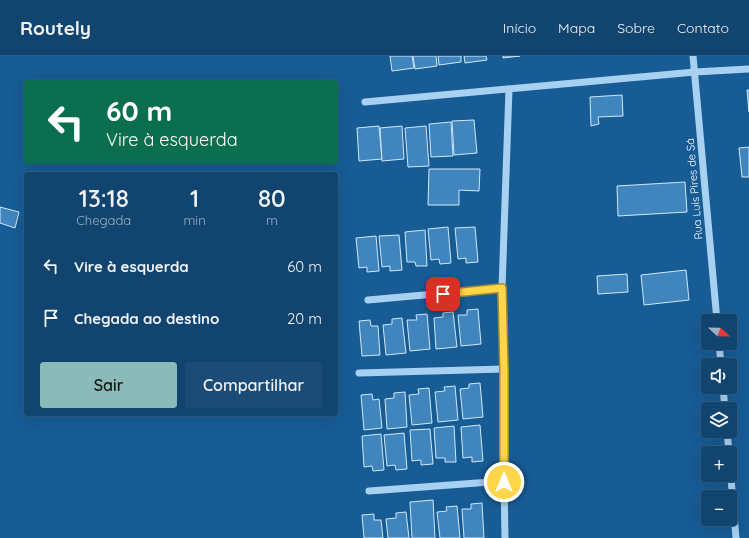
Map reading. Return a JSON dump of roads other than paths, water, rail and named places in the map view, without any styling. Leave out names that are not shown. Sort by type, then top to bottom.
[{"type":"street","name":"Rua Luís Pires de Sá","points":[[694,56],[716,314]]},
{"type":"street","points":[[365,102],[695,72],[749,69]]},
{"type":"street","points":[[505,538],[502,288],[509,89]]},
{"type":"street","points":[[368,300],[502,288]]},
{"type":"street","points":[[359,373],[504,369]]},
{"type":"street","points":[[368,491],[504,482]]},
{"type":"street","points":[[731,482],[736,538]]}]
